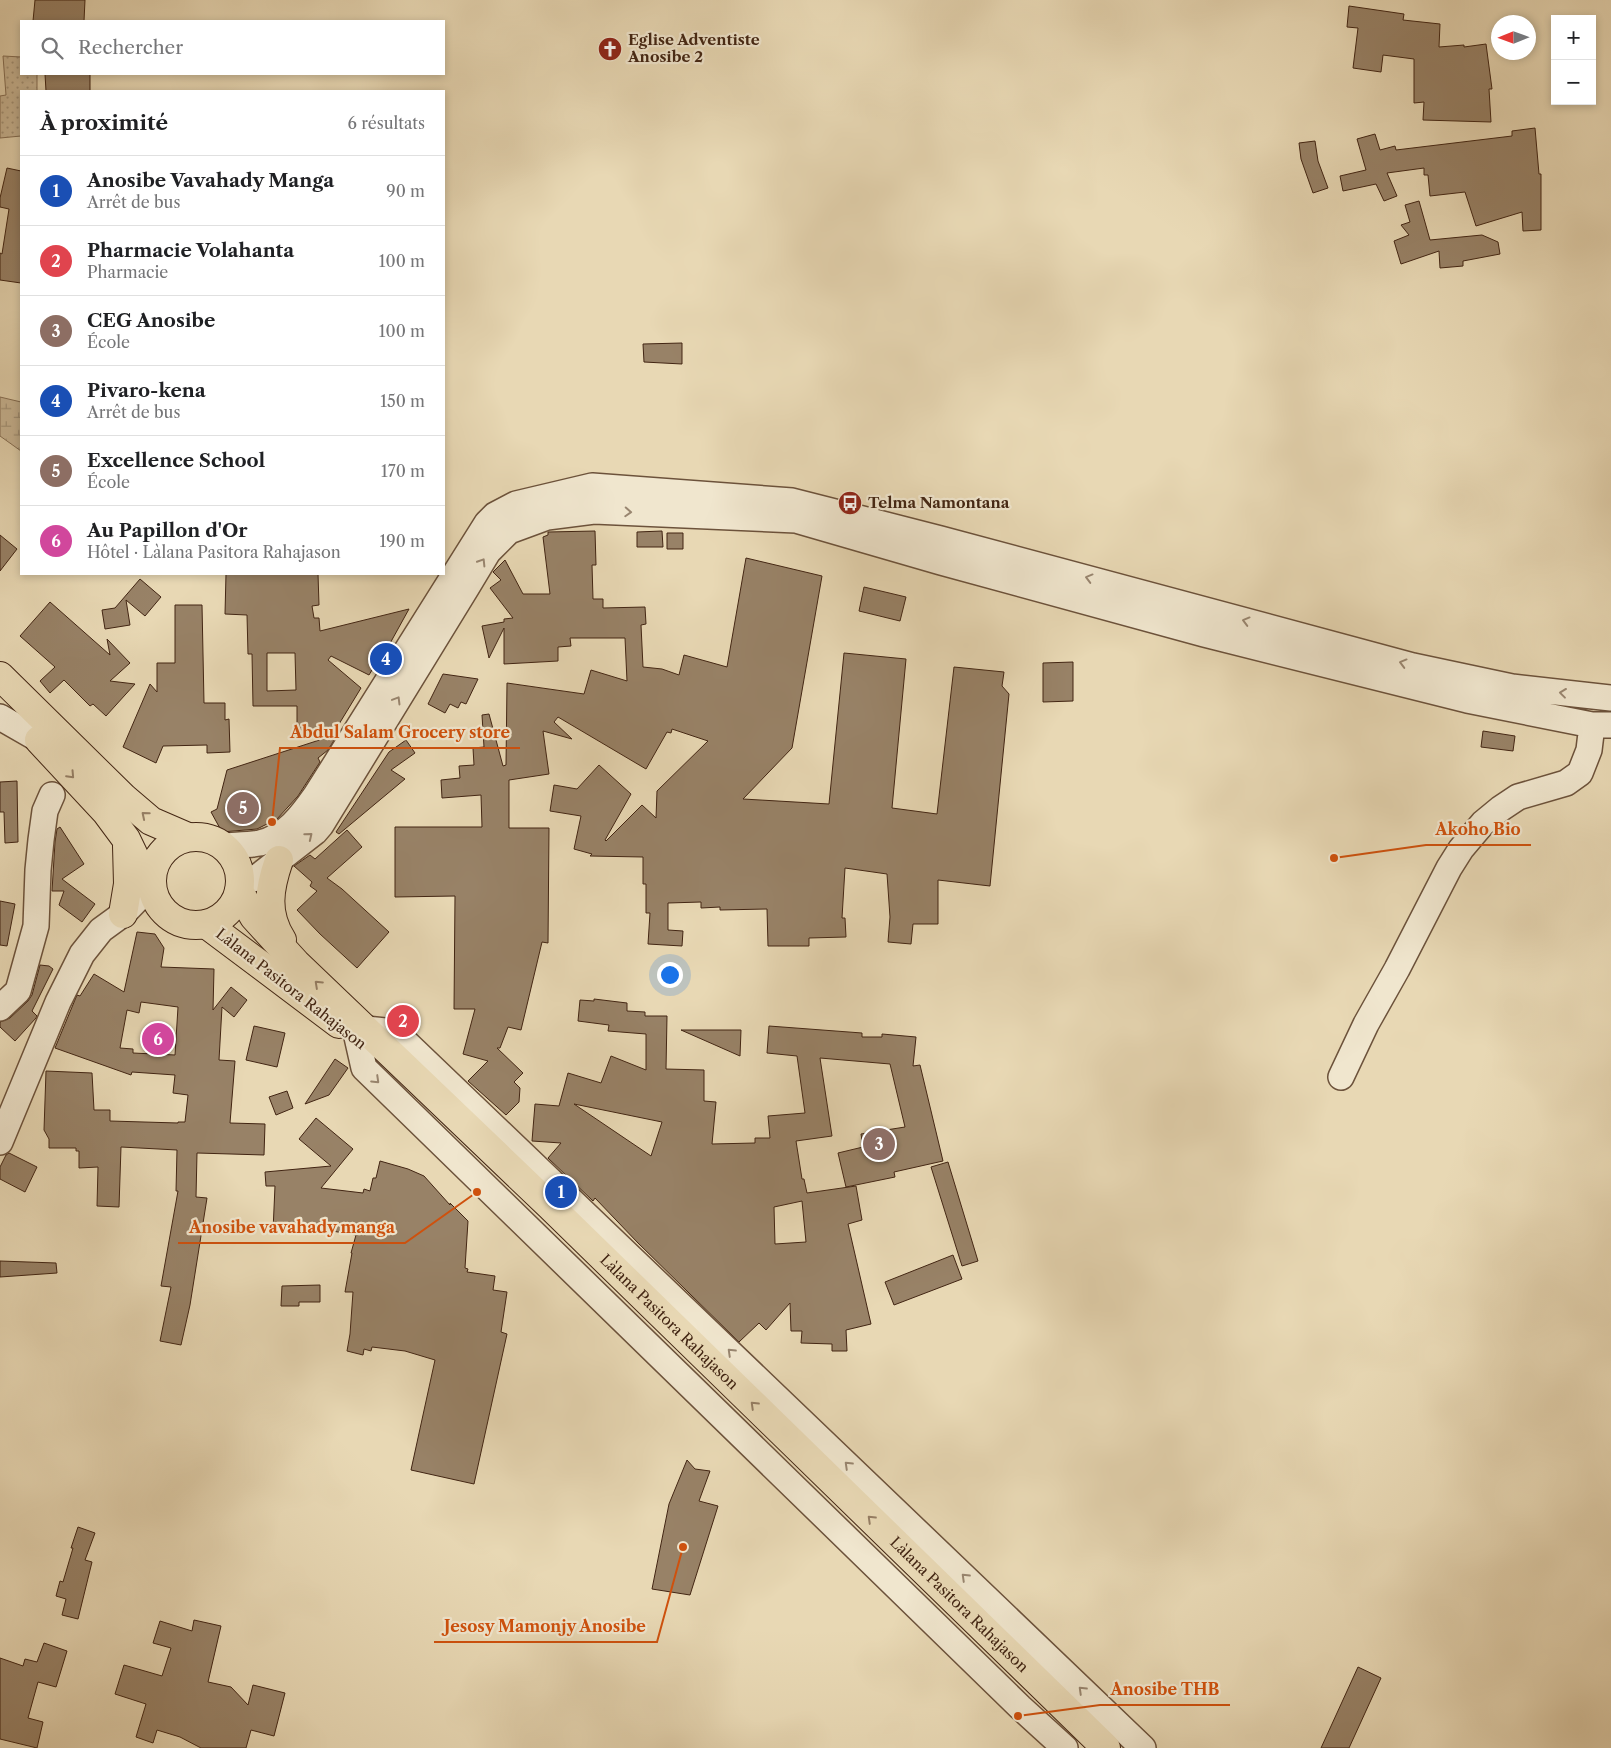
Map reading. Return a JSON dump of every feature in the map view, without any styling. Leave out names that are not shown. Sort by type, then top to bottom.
[{"type":"main road","points":[[0,676],[126,839],[140,868],[152,884]]},
{"type":"main road","points":[[0,701],[41,730],[152,821],[188,837]]},
{"type":"main road","points":[[196,836],[211,839],[224,846],[233,856],[239,869],[240,887],[233,906],[221,918],[206,924],[191,925],[176,921],[164,912],[155,899],[152,884],[153,869],[159,856],[177,840],[188,837],[196,836]]},
{"type":"main road","points":[[123,914],[128,884],[126,839]]},
{"type":"main road","points":[[278,860],[271,883],[270,910],[277,932],[296,963]]},
{"type":"main road","name":"Làlana Pasitora Rahajason","points":[[240,887],[254,917],[362,1033],[773,1450],[1028,1699],[1082,1748]]},
{"type":"main road","name":"Làlana Pasitora Rahajason","points":[[206,924],[227,941],[362,1033],[1106,1748]]},
{"type":"street","points":[[224,846],[260,843],[275,837],[296,822],[316,794],[487,523],[495,515],[516,504],[592,486],[792,501],[961,544],[1413,666],[1512,687],[1611,698]]},
{"type":"street","points":[[240,887],[256,878],[315,832],[321,825],[488,552],[509,531],[547,517],[594,511],[796,520],[950,565],[1204,634],[1467,700],[1602,725],[1580,773],[1566,783],[1518,797],[1483,823],[1462,849],[1449,868],[1397,969],[1366,1024],[1341,1077]]},
{"type":"street","points":[[0,661],[25,690],[41,730]]},
{"type":"street","points":[[0,717],[41,730]]},
{"type":"street","points":[[0,1008],[18,991],[36,926],[40,850],[45,812],[52,794]]},
{"type":"street","points":[[0,1142],[58,1002],[82,954],[101,930],[123,914],[152,884]]},
{"type":"street","points":[[1064,1748],[929,1619],[364,1068],[362,1033],[395,1032],[1143,1748]]},
{"type":"green space","points":[[3,56],[20,57],[20,75],[37,75],[37,90],[20,90],[20,136],[0,138],[0,96],[6,95]]},
{"type":"green space","points":[[0,397],[20,402],[20,450],[0,436]]},
{"type":"building","points":[[35,0],[85,0],[84,20],[33,20]]},
{"type":"building","points":[[1349,6],[1404,14],[1403,20],[1440,24],[1439,47],[1464,45],[1464,47],[1486,44],[1492,89],[1489,89],[1491,122],[1423,120],[1424,102],[1414,103],[1414,59],[1383,55],[1381,72],[1353,68],[1358,28],[1347,27]]},
{"type":"building","points":[[45,75],[90,75],[90,90],[46,90]]},
{"type":"building","points":[[1535,128],[1539,174],[1541,174],[1541,230],[1523,231],[1522,212],[1476,226],[1465,192],[1430,196],[1428,175],[1424,175],[1424,168],[1387,173],[1397,196],[1384,201],[1376,184],[1343,191],[1340,176],[1366,170],[1357,139],[1375,134],[1380,150],[1395,146],[1396,150],[1512,136],[1512,131]]},
{"type":"building","points":[[1315,141],[1318,161],[1328,188],[1313,193],[1301,159],[1299,143]]},
{"type":"building","points":[[7,168],[20,171],[20,283],[0,280],[0,253],[2,254],[9,209],[0,207],[0,198]]},
{"type":"building","points":[[1419,201],[1430,240],[1482,235],[1498,242],[1500,254],[1463,261],[1463,266],[1440,268],[1439,251],[1401,264],[1394,241],[1409,235],[1401,225],[1410,222],[1405,205]]},
{"type":"building","points":[[682,343],[682,364],[644,362],[643,344]]},
{"type":"building","points":[[595,531],[596,565],[592,565],[593,599],[603,599],[603,608],[645,607],[646,624],[641,625],[643,667],[662,669],[679,675],[684,655],[727,667],[746,558],[822,576],[792,748],[743,799],[829,804],[844,653],[906,659],[892,808],[937,814],[954,667],[1004,672],[1002,686],[1009,694],[990,886],[938,880],[938,924],[913,924],[911,944],[888,942],[890,917],[887,874],[845,868],[842,918],[845,918],[846,937],[809,938],[809,946],[768,946],[767,909],[720,910],[720,907],[701,908],[701,902],[668,903],[668,930],[683,931],[682,946],[648,944],[650,913],[646,913],[646,884],[643,884],[643,857],[590,856],[592,854],[574,849],[581,816],[550,811],[554,785],[577,789],[599,765],[631,794],[606,841],[642,805],[656,818],[657,791],[708,741],[672,729],[671,733],[667,732],[646,769],[558,717],[554,722],[572,739],[543,731],[549,774],[509,780],[509,828],[549,828],[548,943],[542,942],[521,1030],[508,1027],[500,1048],[497,1048],[523,1073],[514,1082],[520,1088],[519,1102],[506,1115],[468,1081],[488,1061],[463,1054],[475,1009],[454,1009],[455,896],[395,897],[395,827],[482,827],[481,795],[442,798],[441,780],[460,778],[459,766],[474,765],[473,748],[484,747],[482,715],[489,714],[503,766],[506,765],[507,683],[584,694],[591,670],[627,681],[625,638],[570,638],[571,646],[558,647],[558,661],[504,664],[504,628],[489,658],[482,626],[504,622],[504,619],[513,618],[490,588],[501,580],[493,572],[505,560],[523,594],[550,594],[543,537],[548,535],[548,532]]},
{"type":"building","points":[[662,531],[663,547],[637,547],[637,532]]},
{"type":"building","points":[[667,533],[683,533],[683,549],[667,549]]},
{"type":"building","points":[[0,535],[17,549],[0,571]]},
{"type":"building","points":[[226,575],[318,575],[319,605],[312,606],[314,618],[319,618],[320,631],[409,609],[377,667],[375,665],[369,675],[331,656],[328,660],[361,688],[336,729],[297,730],[297,706],[253,706],[252,654],[248,654],[247,615],[225,614]],"holes":[[[267,653],[295,653],[296,690],[267,691]]]},
{"type":"building","points":[[140,579],[161,597],[145,616],[126,600],[130,625],[105,629],[102,610],[115,608]]},
{"type":"building","points":[[864,587],[906,597],[900,621],[859,611]]},
{"type":"building","points":[[50,602],[110,655],[107,639],[130,663],[110,681],[135,684],[106,716],[93,704],[90,706],[64,680],[50,693],[40,681],[55,667],[20,636]]},
{"type":"building","points":[[175,605],[202,605],[204,703],[225,703],[225,720],[229,719],[230,752],[207,753],[207,745],[163,746],[156,763],[123,747],[150,684],[157,692],[157,663],[175,663]]},
{"type":"building","points":[[1073,662],[1073,701],[1043,702],[1043,663]]},
{"type":"building","points":[[443,674],[478,679],[466,704],[461,702],[458,708],[450,704],[445,713],[428,704]]},
{"type":"building","points":[[1483,731],[1515,736],[1513,751],[1481,747]]},
{"type":"building","points":[[338,734],[328,750],[318,758],[320,762],[298,796],[277,819],[257,829],[222,832],[211,812],[217,809],[227,770]]},
{"type":"building","points":[[406,740],[415,753],[391,770],[405,779],[339,834],[336,832],[389,752]]},
{"type":"building","points":[[17,781],[18,842],[5,843],[4,812],[0,812],[0,782]]},
{"type":"building","points":[[60,827],[84,864],[62,879],[95,904],[82,922],[59,905],[64,891],[52,891],[55,842],[57,829]]},
{"type":"building","points":[[347,830],[362,847],[327,878],[342,889],[389,932],[357,968],[297,910],[317,891],[310,886],[312,882],[294,866],[310,855],[315,859]]},
{"type":"building","points":[[0,901],[15,904],[7,946],[0,945]]},
{"type":"building","points":[[137,932],[155,934],[164,948],[161,967],[214,969],[213,1010],[231,987],[247,1000],[234,1017],[222,1007],[219,1060],[235,1061],[230,1123],[265,1124],[264,1155],[197,1153],[196,1197],[207,1198],[190,1305],[181,1345],[160,1341],[171,1287],[161,1286],[178,1191],[176,1191],[177,1150],[121,1147],[119,1207],[97,1206],[98,1167],[79,1168],[79,1151],[76,1151],[76,1148],[49,1148],[49,1139],[44,1130],[46,1071],[92,1073],[94,1110],[110,1110],[110,1121],[185,1122],[188,1095],[173,1093],[175,1075],[132,1072],[131,1075],[55,1048],[77,995],[80,996],[94,974],[124,992]],"holes":[[[141,1002],[178,1007],[175,1055],[133,1053],[133,1049],[120,1048],[127,1010],[139,1013]]]},
{"type":"building","points":[[40,965],[49,966],[53,969],[32,1011],[37,1016],[36,1018],[15,1041],[0,1027],[0,1022],[10,1018],[28,1001],[32,995]]},
{"type":"building","points":[[594,999],[627,1003],[627,1011],[645,1012],[645,1016],[667,1016],[666,1069],[704,1070],[704,1101],[716,1102],[712,1144],[755,1143],[755,1138],[770,1138],[768,1116],[805,1113],[797,1056],[767,1053],[769,1026],[862,1033],[862,1037],[882,1037],[882,1034],[916,1037],[913,1066],[920,1065],[943,1161],[894,1172],[895,1177],[846,1187],[838,1153],[863,1147],[861,1134],[905,1127],[890,1064],[820,1058],[832,1136],[796,1141],[802,1179],[804,1179],[807,1193],[856,1186],[862,1220],[848,1224],[871,1324],[846,1330],[847,1351],[832,1351],[832,1344],[801,1343],[802,1331],[791,1331],[790,1303],[766,1330],[759,1323],[739,1342],[595,1198],[593,1201],[548,1158],[561,1143],[532,1141],[535,1104],[559,1106],[568,1073],[601,1083],[611,1056],[646,1070],[646,1034],[608,1031],[609,1025],[578,1021],[580,1000],[594,1001]],"holes":[[[574,1104],[662,1122],[651,1156]],[[802,1201],[806,1242],[775,1244],[774,1207]]]},
{"type":"building","points":[[254,1026],[285,1033],[277,1067],[246,1060]]},
{"type":"building","points":[[681,1030],[741,1030],[740,1056]]},
{"type":"building","points":[[335,1059],[348,1068],[329,1095],[305,1104]]},
{"type":"building","points":[[287,1091],[293,1108],[276,1115],[269,1097]]},
{"type":"building","points":[[316,1118],[353,1149],[321,1188],[363,1193],[364,1189],[370,1191],[373,1178],[376,1178],[380,1161],[424,1176],[450,1205],[450,1203],[468,1221],[465,1268],[468,1269],[467,1272],[495,1276],[493,1290],[507,1292],[501,1332],[507,1334],[474,1484],[411,1470],[435,1360],[405,1351],[372,1347],[371,1351],[364,1349],[363,1355],[347,1351],[353,1292],[345,1292],[356,1235],[308,1227],[308,1233],[273,1231],[275,1186],[266,1186],[265,1172],[331,1166],[299,1139]]},
{"type":"building","points":[[9,1153],[37,1167],[25,1192],[0,1179],[0,1167]]},
{"type":"building","points":[[948,1162],[978,1261],[962,1266],[931,1167]]},
{"type":"building","points":[[953,1255],[962,1279],[894,1305],[885,1282]]},
{"type":"building","points":[[0,1261],[56,1263],[57,1273],[0,1277]]},
{"type":"building","points":[[320,1285],[320,1302],[299,1302],[299,1306],[281,1306],[282,1286]]},
{"type":"building","points":[[687,1460],[695,1469],[710,1471],[699,1501],[718,1506],[690,1595],[652,1589],[669,1504]]},
{"type":"building","points":[[78,1527],[95,1533],[85,1560],[92,1562],[78,1619],[62,1615],[66,1599],[56,1596],[60,1581],[63,1582]]},
{"type":"building","points":[[194,1620],[221,1626],[208,1682],[231,1687],[248,1705],[253,1685],[285,1693],[274,1736],[251,1730],[246,1748],[201,1748],[180,1737],[157,1730],[153,1743],[136,1737],[146,1704],[115,1694],[124,1665],[162,1676],[171,1648],[153,1643],[160,1621],[192,1631]]},
{"type":"building","points":[[44,1643],[67,1651],[56,1687],[38,1682],[28,1718],[43,1722],[37,1748],[0,1739],[0,1658],[23,1666],[25,1659],[37,1662]]},
{"type":"building","points":[[1358,1667],[1381,1678],[1349,1748],[1321,1748]]},
{"type":"place","name":"Eglise Adventiste Anosibe 2","points":[[610,49]]},
{"type":"place","name":"Telma Namontana","points":[[850,503]]},
{"type":"place","name":"Pivaro-kena","points":[[386,659]]},
{"type":"place","name":"Excellence School","points":[[243,808]]},
{"type":"place","name":"Abdul Salam Grocery store","points":[[272,822]]},
{"type":"place","name":"Akoho Bio","points":[[1334,858]]},
{"type":"place","name":"Pharmacie Volahanta","points":[[403,1021]]},
{"type":"place","name":"Au Papillon d'Or","points":[[158,1039]]},
{"type":"place","name":"CEG Anosibe","points":[[879,1144]]},
{"type":"place","name":"Anosibe vavahady manga","points":[[477,1192]]},
{"type":"place","name":"Anosibe Vavahady Manga","points":[[561,1192]]},
{"type":"place","name":"Jesosy Mamonjy Anosibe","points":[[683,1547]]},
{"type":"place","name":"Anosibe THB","points":[[1018,1716]]}]
